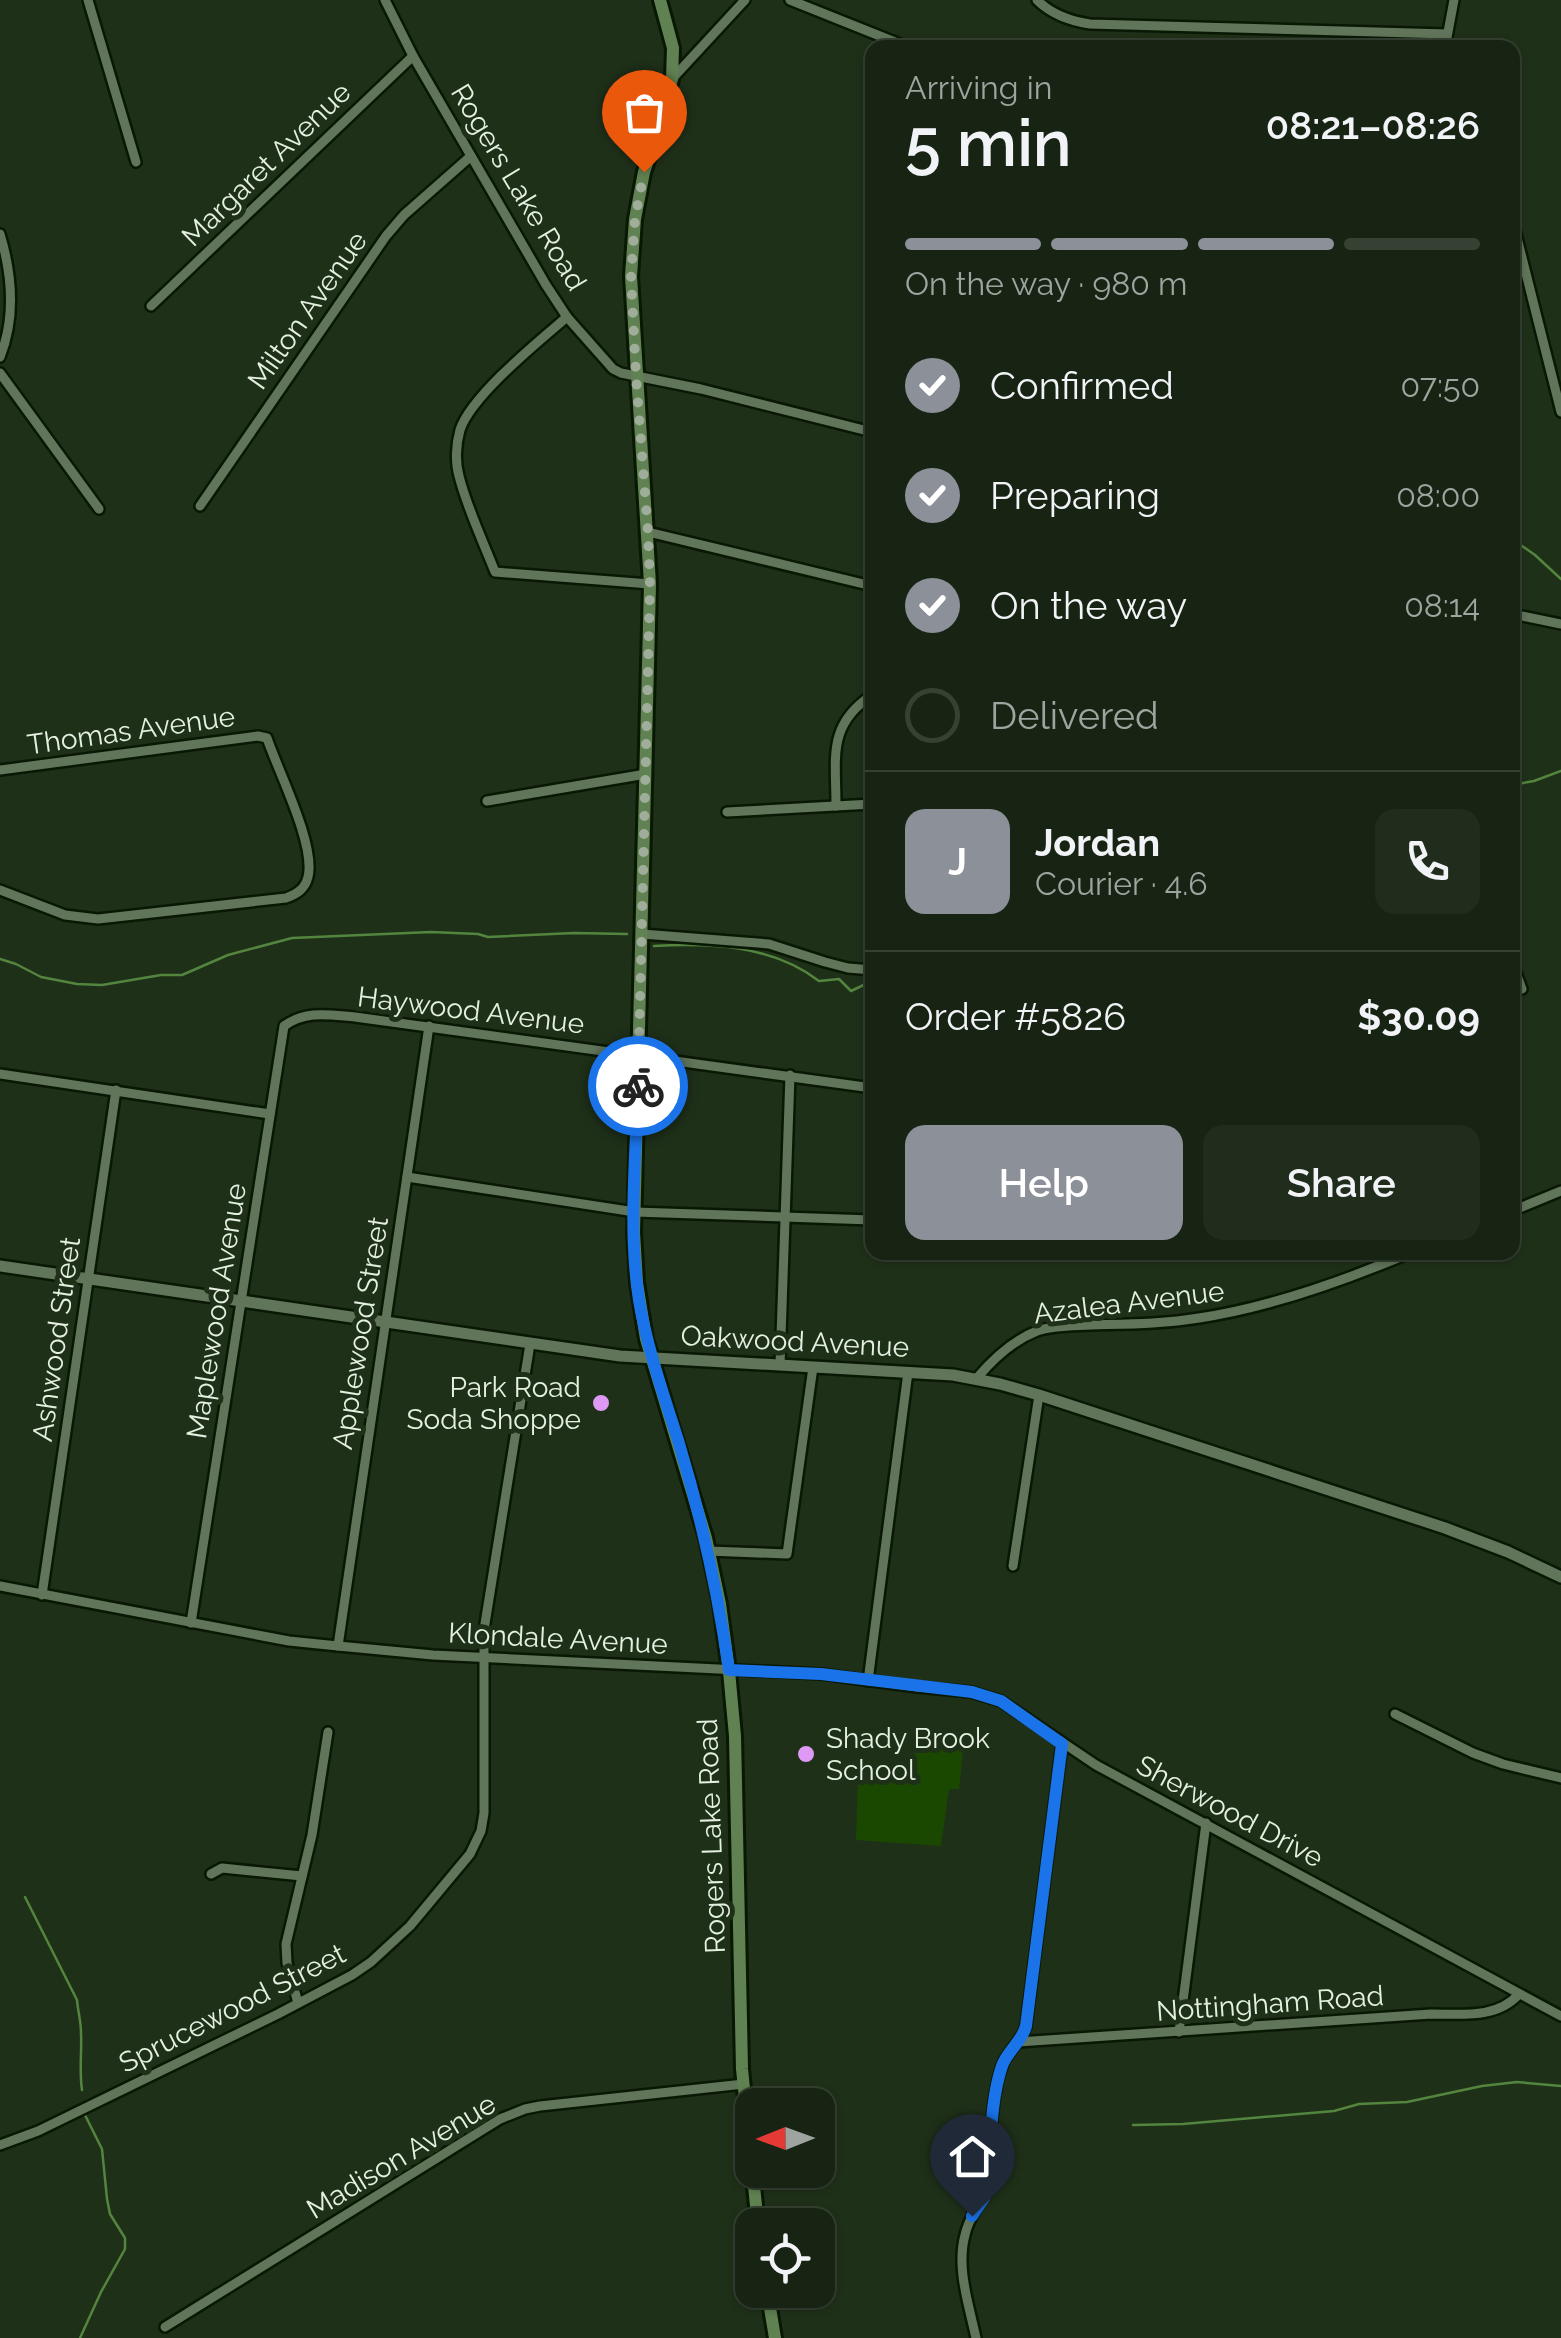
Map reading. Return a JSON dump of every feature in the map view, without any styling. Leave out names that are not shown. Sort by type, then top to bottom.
[{"type":"main road","name":"Rogers Lake Road","points":[[660,0],[673,48],[672,79],[644,172],[635,219],[631,276],[650,584],[634,1212],[636,1283],[652,1358],[708,1550],[729,1670],[735,1736],[744,2084],[756,2208]]},
{"type":"main road","points":[[770,2308],[775,2338]]},
{"type":"street","points":[[88,0],[136,162]]},
{"type":"street","name":"Rogers Lake Road","points":[[385,0],[413,56],[567,317],[613,370],[636,376]]},
{"type":"street","points":[[672,79],[746,0]]},
{"type":"street","points":[[790,0],[890,40]]},
{"type":"street","points":[[1038,0],[1055,14],[1090,24],[1446,34]]},
{"type":"street","points":[[1446,40],[1454,0]]},
{"type":"street","name":"Margaret Avenue","points":[[151,306],[413,56]]},
{"type":"street","name":"Milton Avenue","points":[[200,506],[386,236],[404,214],[471,156]]},
{"type":"street","points":[[0,234],[11,288],[10,318],[0,357]]},
{"type":"street","points":[[1520,250],[1561,412]]},
{"type":"street","points":[[567,317],[479,399],[460,431],[456,457],[459,476],[495,572],[650,584]]},
{"type":"street","points":[[0,373],[99,509]]},
{"type":"street","points":[[636,376],[865,430]]},
{"type":"street","points":[[648,532],[865,584]]},
{"type":"street","points":[[1520,616],[1561,624]]},
{"type":"street","points":[[836,806],[836,749],[842,724],[865,699]]},
{"type":"street","name":"Thomas Avenue","points":[[0,770],[258,736],[268,738],[308,858],[309,875],[304,888],[296,894],[271,902],[98,919],[65,915],[0,890]]},
{"type":"street","points":[[487,801],[646,774]]},
{"type":"street","points":[[726,812],[865,804]]},
{"type":"street","points":[[642,934],[769,944],[865,969]]},
{"type":"street","points":[[1520,984],[1522,989]]},
{"type":"street","name":"Haywood Avenue","points":[[301,1016],[355,1017],[429,1026],[865,1087]]},
{"type":"street","name":"Maplewood Avenue","points":[[192,1623],[284,1026],[301,1016]]},
{"type":"street","name":"Applewood Street","points":[[338,1646],[429,1026]]},
{"type":"street","points":[[0,1074],[270,1114]]},
{"type":"street","points":[[780,1365],[790,1075]]},
{"type":"street","name":"Ashwood Street","points":[[42,1595],[116,1090]]},
{"type":"street","points":[[406,1176],[634,1212],[865,1220]]},
{"type":"street","points":[[1520,1208],[1561,1190]]},
{"type":"street","name":"Azalea Avenue","points":[[977,1378],[1005,1351],[1039,1331],[1201,1318],[1288,1298],[1393,1260]]},
{"type":"street","name":"Oakwood Avenue","points":[[0,1266],[620,1356],[977,1378],[1445,1528],[1561,1577]]},
{"type":"street","name":"Sprucewood Street","points":[[0,2144],[38,2131],[353,1974],[384,1951],[445,1886],[477,1842],[484,1812],[484,1630],[530,1344]]},
{"type":"street","points":[[708,1550],[787,1554],[813,1368]]},
{"type":"street","points":[[868,1681],[908,1372]]},
{"type":"street","points":[[1013,1566],[1038,1395]]},
{"type":"street","name":"Klondale Avenue","points":[[0,1586],[289,1641],[483,1657],[821,1674],[868,1681]]},
{"type":"street","name":"Sherwood Drive","points":[[868,1681],[972,1692],[1001,1701],[1096,1765],[1561,2016]]},
{"type":"street","points":[[1395,1714],[1472,1753],[1561,1778]]},
{"type":"street","points":[[298,2003],[286,1944],[319,1803],[328,1732]]},
{"type":"street","points":[[976,2338],[963,2278],[962,2248],[965,2231],[984,2198],[1003,2062],[1026,2026],[1062,1744]]},
{"type":"street","points":[[1179,2032],[1206,1823]]},
{"type":"street","points":[[211,1874],[222,1868],[302,1876]]},
{"type":"street","name":"Nottingham Road","points":[[1018,2042],[1432,2014],[1474,2015],[1508,2004],[1519,1994]]},
{"type":"street","name":"Madison Avenue","points":[[165,2326],[500,2119],[540,2106],[744,2084]]},
{"type":"green space","points":[[915,1740],[964,1741],[959,1789],[949,1789],[941,1846],[856,1840],[858,1779],[913,1780]]},
{"type":"waterway","points":[[1520,545],[1561,579]]},
{"type":"waterway","points":[[1520,784],[1561,771]]},
{"type":"waterway","points":[[0,959],[41,977],[102,985],[182,975],[228,955],[292,938],[431,932],[488,937],[627,934]]},
{"type":"waterway","points":[[654,946],[740,949],[781,960],[819,981],[839,979],[851,991],[865,984]]},
{"type":"waterway","points":[[25,1897],[77,2000],[82,2090]]},
{"type":"waterway","points":[[1133,2125],[1334,2111],[1359,2104],[1407,2102],[1517,2082],[1561,2086]]},
{"type":"waterway","points":[[80,2338],[125,2249],[125,2238],[110,2214],[102,2149],[85,2115]]},
{"type":"way so far","points":[[638,1086],[650,584],[631,276],[635,219],[644,172]]},
{"type":"place","name":"Park Road Soda Shoppe","points":[[601,1403]]},
{"type":"place","name":"Shady Brook School","points":[[806,1754]]},
{"type":"route","points":[[638,1086],[636,1283],[646,1339],[706,1538],[729,1670],[821,1674],[972,1692],[1001,1701],[1062,1744],[1026,2026],[1003,2062],[997,2084],[987,2184],[984,2198],[972,2216]]}]
